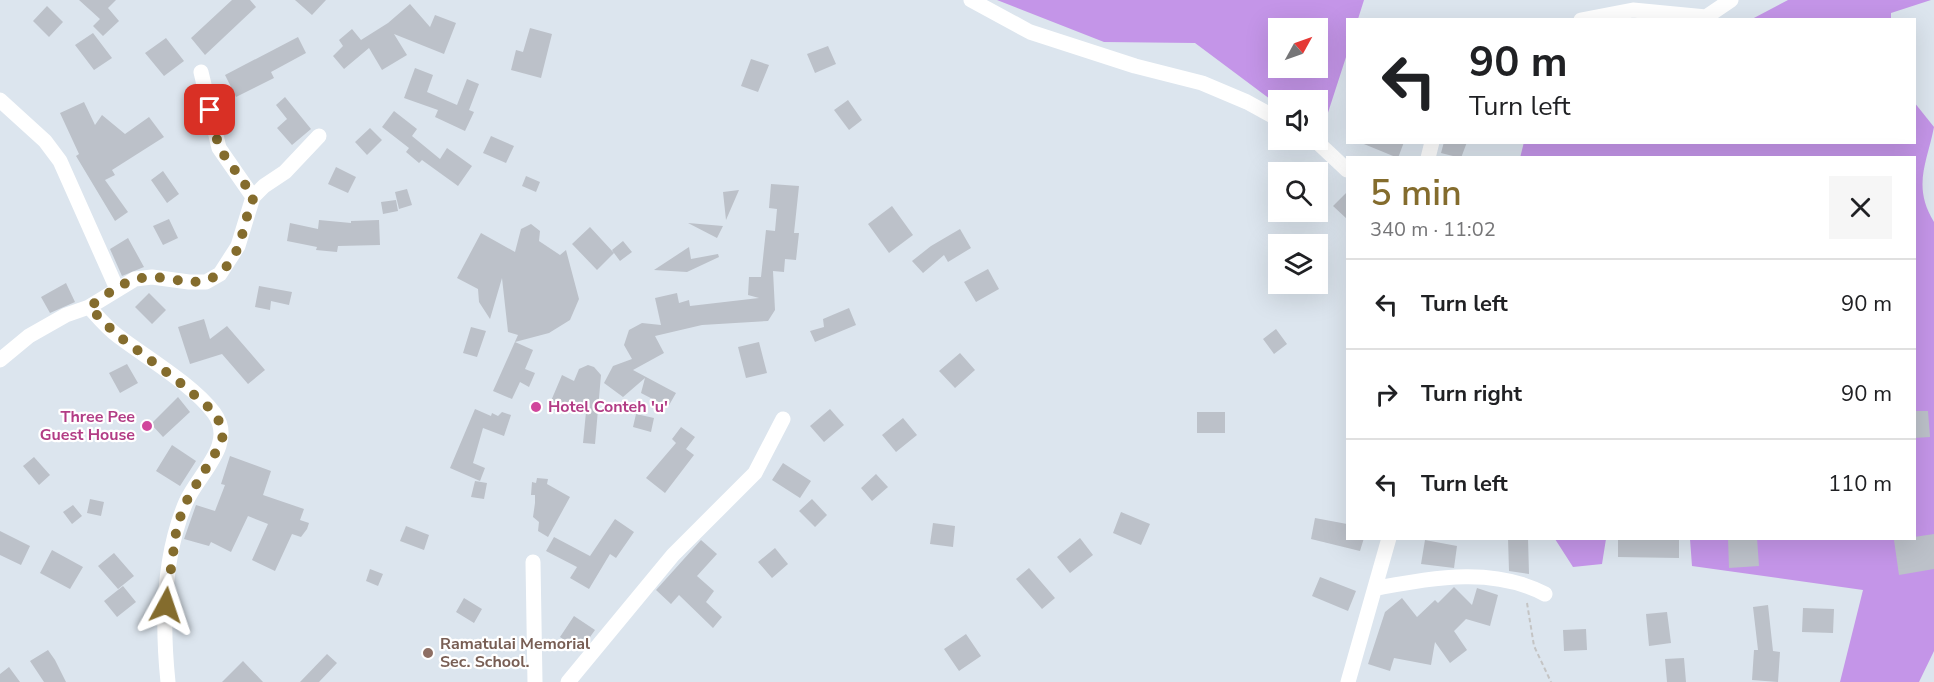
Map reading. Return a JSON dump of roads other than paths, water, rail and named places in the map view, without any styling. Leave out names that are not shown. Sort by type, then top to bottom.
[{"type":"street","points":[[971,0],[1030,32],[1135,66],[1202,83],[1268,114]]},
{"type":"street","points":[[1591,18],[1633,10],[1706,17],[1731,0]]},
{"type":"street","points":[[201,72],[219,148],[254,197]]},
{"type":"street","points":[[0,100],[45,141],[60,161],[117,288]]},
{"type":"street","points":[[0,360],[29,336],[66,315],[89,307],[135,279],[152,277],[206,282],[220,274],[238,246],[254,197],[264,186],[285,172],[319,136]]},
{"type":"street","points":[[1326,150],[1346,169]]},
{"type":"street","points":[[89,307],[116,334],[178,381],[214,412],[223,429],[222,442],[188,498],[177,525],[164,640],[168,682]]},
{"type":"street","points":[[568,682],[608,630],[674,555],[755,473],[783,419]]},
{"type":"street","points":[[1348,682],[1377,588],[1389,540]]},
{"type":"street","points":[[533,562],[535,682]]},
{"type":"street","points":[[1377,588],[1426,579],[1494,576],[1545,594]]},
{"type":"place","name":"Hotel Conteh 'u'","points":[[536,407]]},
{"type":"place","name":"Three Pee Guest House","points":[[147,426]]},
{"type":"place","name":"Ramatulai Memorial Sec. School.","points":[[428,653]]}]
